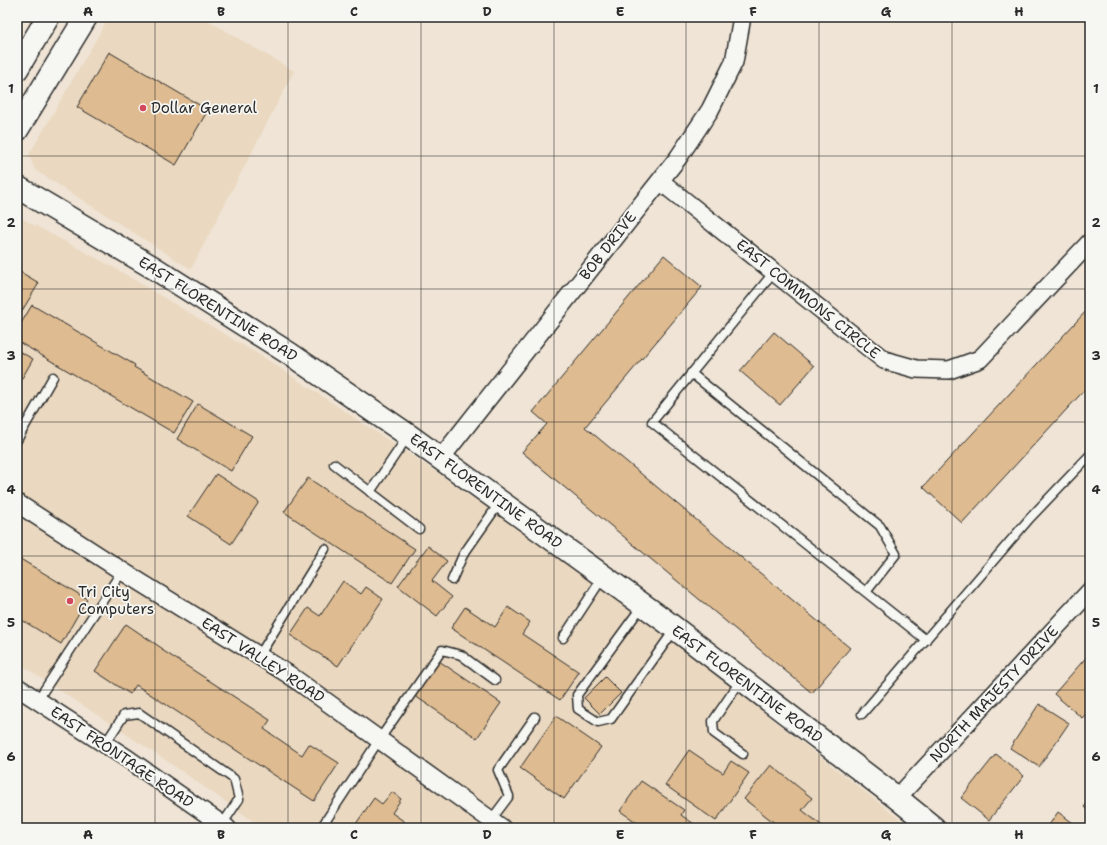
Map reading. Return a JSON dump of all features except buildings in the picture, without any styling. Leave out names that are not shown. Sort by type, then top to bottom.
[{"type":"street","points":[[17,69],[48,17]]},
{"type":"street","points":[[17,130],[86,17]]},
{"type":"street","name":"BOB DRIVE","points":[[441,458],[678,158],[710,110],[734,62],[742,17]]},
{"type":"street","name":"EAST COMMONS CIRCLE","points":[[660,181],[884,360],[916,369],[950,370],[980,359],[1090,242]]},
{"type":"street","name":"EAST FLORENTINE ROAD","points":[[17,187],[154,268],[290,354],[441,458],[675,629],[897,798],[934,828]]},
{"type":"street","name":"EAST VALLEY ROAD","points":[[17,503],[122,571],[288,674],[496,824]]},
{"type":"street","name":"NORTH MAJESTY DRIVE","points":[[897,798],[1090,590]]},
{"type":"street","name":"EAST FRONTAGE ROAD","points":[[17,687],[105,744],[225,826]]},
{"type":"lane","points":[[774,272],[652,422],[926,640]]},
{"type":"lane","points":[[691,374],[880,526],[896,554],[866,592]]},
{"type":"lane","points":[[17,440],[53,377]]},
{"type":"lane","points":[[370,492],[408,435]]},
{"type":"lane","points":[[862,714],[1030,518],[1090,455]]},
{"type":"lane","points":[[334,464],[419,528]]},
{"type":"lane","points":[[452,580],[463,555],[501,502]]},
{"type":"lane","points":[[260,656],[325,549]]},
{"type":"lane","points":[[37,701],[122,571]]},
{"type":"lane","points":[[563,638],[604,576]]},
{"type":"lane","points":[[642,605],[577,695],[578,709],[598,722],[611,719],[675,629]]},
{"type":"lane","points":[[321,828],[379,740],[442,650],[461,655],[495,680]]},
{"type":"lane","points":[[741,679],[713,721],[714,733],[743,754]]},
{"type":"lane","points":[[105,744],[124,715],[139,713],[234,779],[239,799],[225,826]]},
{"type":"lane","points":[[496,824],[509,796],[498,770],[535,717]]},
{"type":"shaded area","points":[[109,17],[202,17],[294,71],[191,269],[35,170],[29,155]]},
{"type":"shaded area","points":[[17,216],[111,266],[266,359],[436,472],[624,603],[911,828],[263,828],[167,761],[17,662]]},
{"type":"place","name":"Dollar General","points":[[143,108]]},
{"type":"place","name":"Tri City Computers","points":[[70,601]]}]
